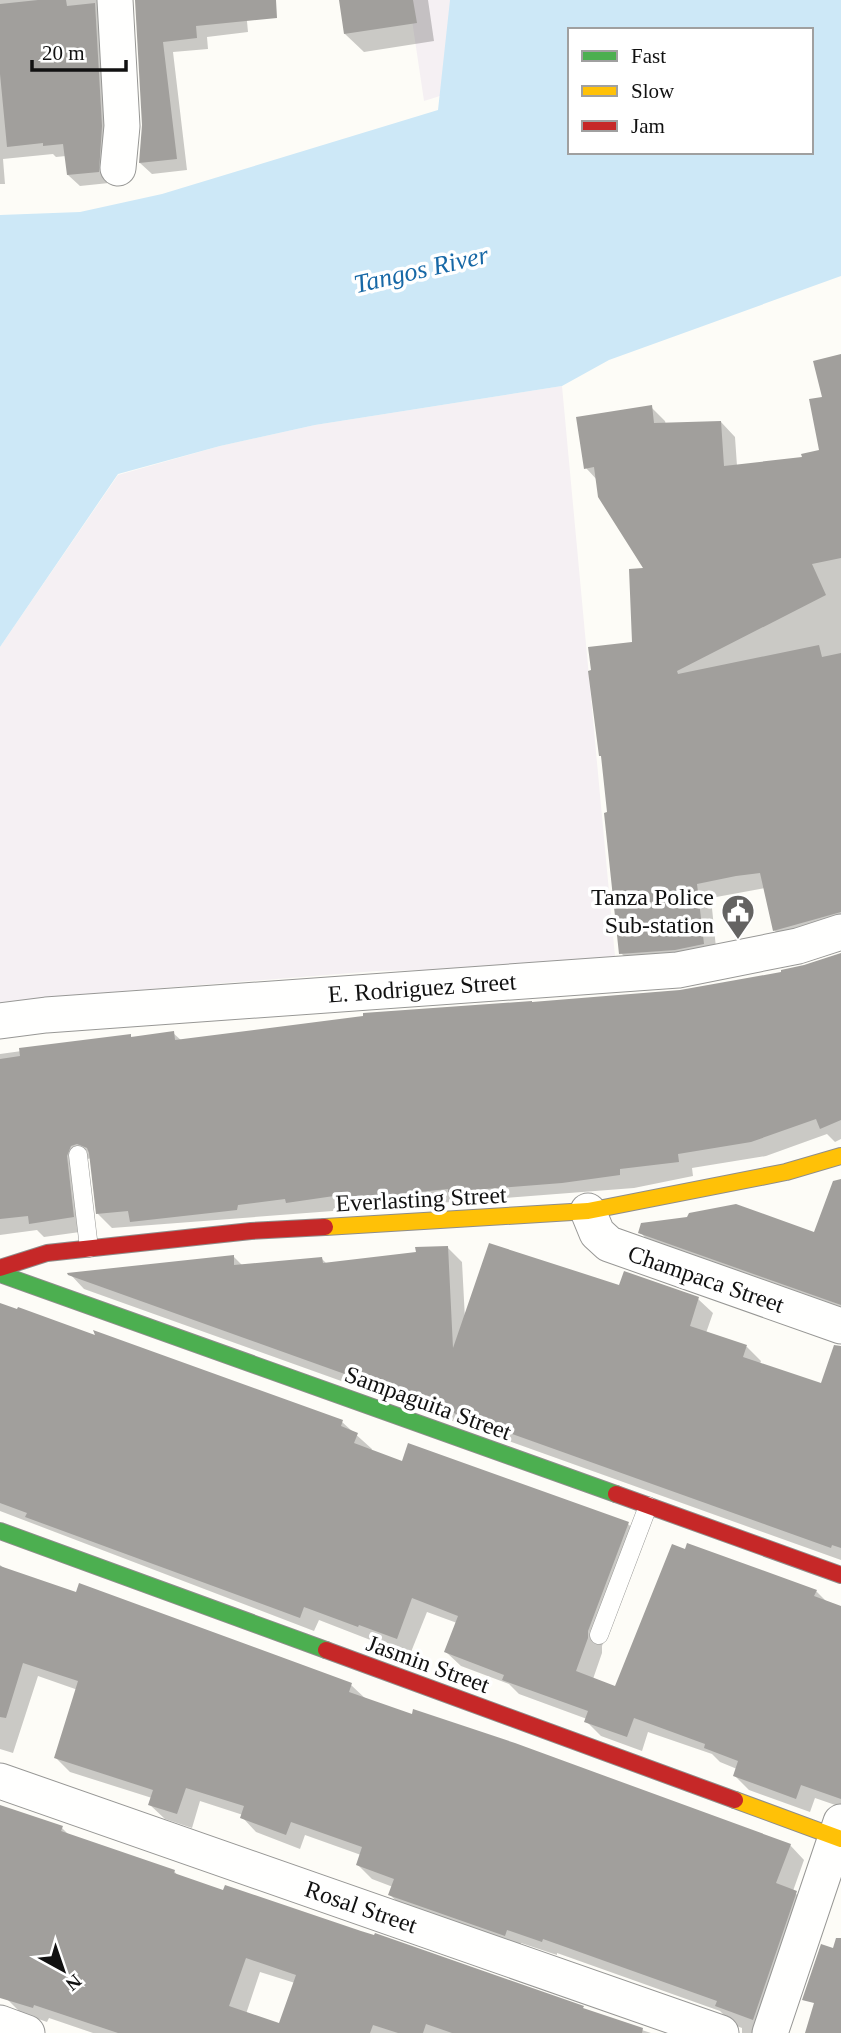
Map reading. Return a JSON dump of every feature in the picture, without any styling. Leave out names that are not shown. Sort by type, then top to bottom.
[{"type":"street","points":[[115,0],[122,126],[118,168]]},
{"type":"street","name":"E. Rodriguez Street","points":[[0,1021],[46,1015],[678,970],[798,946],[841,932]]},
{"type":"street","name":"Everlasting Street","points":[[0,1268],[47,1253],[251,1231],[588,1211],[786,1172],[841,1156]]},
{"type":"street","name":"Champaca Street","points":[[588,1211],[597,1233],[609,1244],[841,1326]]},
{"type":"street","name":"Sampaguita Street","points":[[0,1274],[841,1575]]},
{"type":"street","name":"Jasmin Street","points":[[0,1531],[839,1832]]},
{"type":"street","name":"Rosal Street","points":[[0,1781],[721,2033]]},
{"type":"street","points":[[770,2033],[839,1832]]},
{"type":"street","points":[[0,2023],[27,2033]]},
{"type":"lane","points":[[78,1155],[89,1248]]},
{"type":"lane","points":[[599,1635],[648,1506]]},
{"type":"shaded area","points":[[409,0],[744,0],[582,28],[568,28],[568,56],[424,101]]},
{"type":"shaded area","points":[[562,386],[616,967],[377,971],[125,991],[0,1006],[0,647],[118,475],[220,446],[315,425]]},
{"type":"water","name":"Tangos River","points":[[450,0],[841,0],[841,276],[609,360],[562,386],[315,425],[220,446],[118,474],[0,647],[0,215],[80,212],[162,194],[438,110]]},
{"type":"building","points":[[66,0],[67,6],[95,3],[102,126],[99,172],[67,175],[63,144],[7,147],[0,74],[0,4]]},
{"type":"building","points":[[135,0],[276,0],[277,18],[196,26],[197,38],[163,42],[177,159],[139,163],[142,125]]},
{"type":"building","points":[[339,0],[413,0],[417,23],[344,34]]},
{"type":"building","points":[[841,354],[841,558],[812,564],[826,595],[677,671],[678,674],[819,645],[822,657],[841,653],[841,912],[773,931],[760,873],[736,876],[697,884],[704,944],[675,950],[619,954],[604,813],[607,812],[601,756],[588,671],[591,670],[588,647],[632,642],[629,569],[643,568],[598,497],[594,467],[584,469],[576,417],[652,405],[654,423],[721,421],[724,466],[802,457],[801,454],[819,450],[809,399],[822,397],[813,361]]},
{"type":"building","points":[[841,953],[841,1120],[820,1129],[816,1119],[751,1142],[678,1154],[679,1162],[620,1169],[620,1175],[562,1183],[448,1192],[448,1189],[335,1202],[334,1196],[286,1203],[285,1199],[238,1205],[237,1210],[130,1222],[128,1211],[96,1214],[89,1153],[87,1148],[77,1144],[71,1146],[67,1156],[74,1217],[29,1224],[28,1216],[0,1219],[0,1059],[20,1056],[19,1048],[174,1031],[175,1040],[363,1016],[363,1013],[680,990],[781,972]]},
{"type":"building","points":[[841,1179],[841,1305],[638,1233],[641,1223],[687,1217],[689,1213],[736,1204],[814,1232],[833,1181]]},
{"type":"building","points":[[489,1243],[619,1285],[624,1271],[699,1297],[690,1326],[747,1345],[743,1357],[821,1383],[834,1345],[841,1346],[841,1548],[832,1545],[831,1548],[67,1273],[234,1255],[234,1265],[322,1257],[323,1263],[416,1252],[415,1247],[448,1246],[453,1348]]},
{"type":"building","points":[[0,1303],[95,1335],[93,1330],[343,1420],[341,1426],[358,1433],[354,1443],[402,1461],[408,1443],[629,1522],[576,1671],[615,1686],[672,1544],[685,1549],[687,1543],[817,1590],[814,1596],[841,1606],[841,1799],[801,1785],[796,1799],[733,1776],[738,1761],[704,1748],[705,1744],[634,1718],[627,1737],[584,1722],[588,1711],[502,1680],[504,1675],[444,1652],[458,1616],[412,1598],[397,1639],[304,1607],[300,1618],[25,1517],[27,1513],[0,1503]]},
{"type":"building","points":[[0,1566],[76,1592],[79,1583],[352,1683],[349,1692],[412,1714],[413,1709],[515,1743],[791,1844],[776,1883],[797,1891],[753,2020],[715,2006],[717,2001],[543,1939],[542,1942],[507,1930],[505,1936],[388,1895],[394,1879],[356,1865],[362,1847],[291,1822],[286,1835],[240,1818],[244,1806],[186,1788],[177,1814],[148,1805],[153,1790],[54,1758],[78,1681],[23,1663],[6,1718],[0,1717]]},
{"type":"building","points":[[0,1805],[63,1826],[61,1831],[175,1870],[174,1873],[223,1890],[225,1885],[361,1931],[374,1935],[375,1933],[643,2028],[642,2033],[452,2033],[426,2024],[423,2033],[398,2033],[373,2025],[370,2033],[118,2033],[34,2005],[33,2008],[0,1998]],"holes":[[[246,1958],[296,1975],[279,2023],[229,2006]]]},
{"type":"building","points":[[836,1938],[841,1938],[841,2033],[805,2033],[814,2003],[802,2000],[821,1944],[833,1948]]},
{"type":"traffic: fast","points":[[0,1274],[616,1494]]},
{"type":"traffic: fast","points":[[0,1531],[326,1650]]},
{"type":"traffic: slow","points":[[325,1227],[588,1211],[786,1172],[841,1156]]},
{"type":"traffic: slow","points":[[735,1800],[841,1839]]},
{"type":"traffic: jam","points":[[0,1268],[47,1253],[251,1231],[325,1227]]},
{"type":"traffic: jam","points":[[616,1494],[841,1575]]},
{"type":"traffic: jam","points":[[326,1650],[735,1800]]},
{"type":"place","name":"Tanza Police Sub-station","points":[[738,941]]}]
